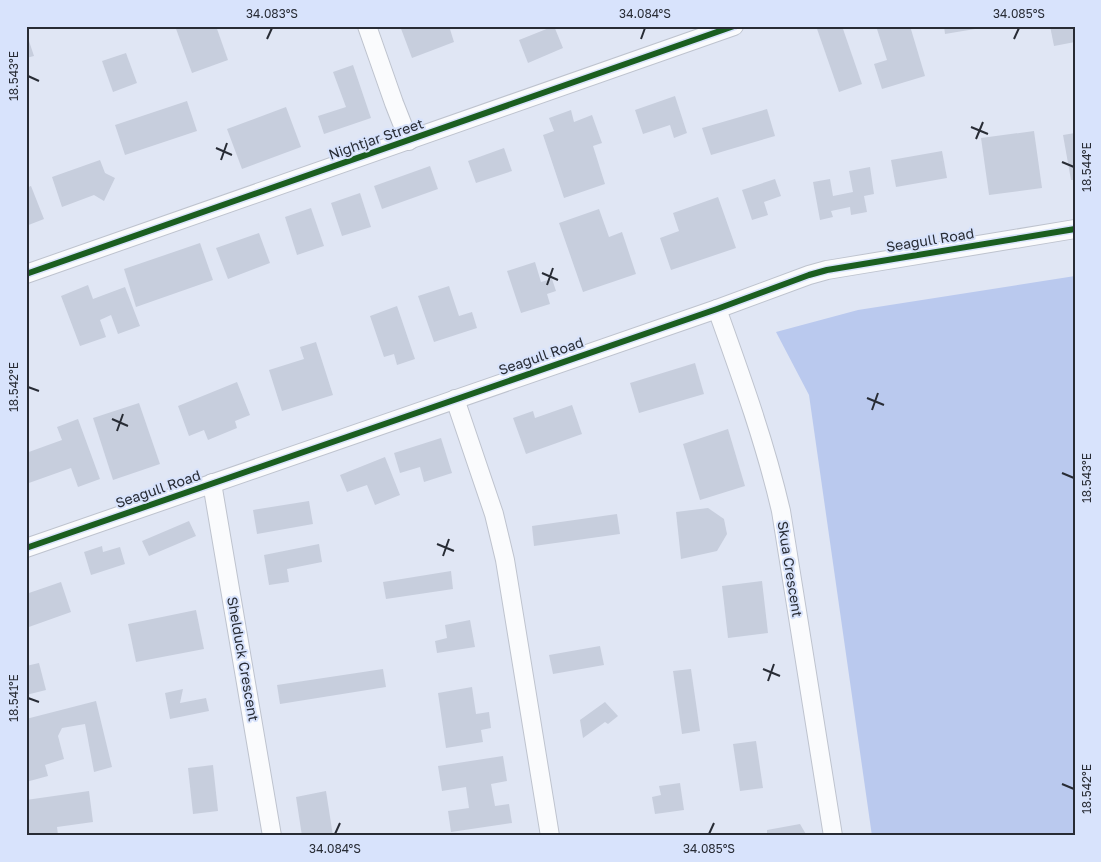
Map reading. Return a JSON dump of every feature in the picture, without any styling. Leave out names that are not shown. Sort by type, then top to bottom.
[{"type":"street","points":[[367,26],[409,141]]},
{"type":"street","name":"Nightjar Street","points":[[26,274],[734,26]]},
{"type":"street","name":"Seagull Road","points":[[26,548],[717,309],[809,275],[827,270],[1075,230]]},
{"type":"street","name":"Skua Crescent","points":[[717,309],[755,414],[781,511],[833,836]]},
{"type":"street","points":[[455,399],[494,514],[504,560],[550,836]]},
{"type":"street","name":"Shelduck Crescent","points":[[212,483],[272,836]]},
{"type":"shaded area","points":[[1075,276],[1075,836],[872,836],[809,395],[776,332],[858,310]]},
{"type":"building","points":[[175,26],[216,26],[228,60],[192,73]]},
{"type":"building","points":[[400,26],[449,26],[454,42],[412,58]]},
{"type":"building","points":[[554,26],[563,48],[528,63],[519,40]]},
{"type":"building","points":[[816,26],[842,26],[862,84],[839,92]]},
{"type":"building","points":[[876,26],[910,26],[925,76],[882,89],[874,64],[887,60]]},
{"type":"building","points":[[944,26],[987,26],[987,27],[945,34]]},
{"type":"building","points":[[1050,26],[1075,26],[1075,42],[1054,46]]},
{"type":"building","points":[[26,32],[34,56],[26,58]]},
{"type":"building","points":[[126,53],[137,83],[113,92],[102,61]]},
{"type":"building","points":[[353,65],[371,118],[324,134],[318,116],[346,107],[333,72]]},
{"type":"building","points":[[675,96],[687,133],[674,138],[670,125],[643,134],[635,110]]},
{"type":"building","points":[[187,101],[197,131],[125,155],[115,125]]},
{"type":"building","points":[[286,107],[301,147],[242,169],[227,129]]},
{"type":"building","points":[[767,109],[775,136],[711,155],[702,128]]},
{"type":"building","points":[[571,110],[574,122],[592,115],[602,143],[593,146],[605,184],[564,198],[543,135],[554,131],[549,118]]},
{"type":"building","points":[[1034,131],[1042,188],[989,195],[981,138]]},
{"type":"building","points":[[1075,133],[1075,180],[1071,180],[1063,135]]},
{"type":"building","points":[[504,148],[512,171],[476,183],[468,161]]},
{"type":"building","points":[[942,151],[947,178],[896,187],[891,160]]},
{"type":"building","points":[[100,160],[105,173],[115,178],[104,201],[94,195],[62,207],[52,177]]},
{"type":"building","points":[[430,166],[438,189],[382,209],[374,186]]},
{"type":"building","points":[[870,167],[874,194],[864,196],[867,212],[851,215],[850,207],[831,211],[833,217],[820,220],[813,182],[830,179],[833,196],[853,192],[849,171]]},
{"type":"building","points":[[775,179],[781,196],[764,202],[768,215],[752,220],[742,190]]},
{"type":"building","points":[[31,186],[44,219],[26,226],[26,188]]},
{"type":"building","points":[[360,193],[371,227],[342,236],[331,203]]},
{"type":"building","points":[[718,197],[736,248],[671,270],[660,238],[679,231],[673,213]]},
{"type":"building","points":[[311,208],[324,246],[297,255],[285,217]]},
{"type":"building","points":[[599,209],[609,237],[622,232],[636,274],[583,292],[559,223]]},
{"type":"building","points":[[259,233],[270,263],[228,279],[216,248]]},
{"type":"building","points":[[200,243],[213,280],[136,307],[124,269]]},
{"type":"building","points":[[535,262],[541,282],[552,279],[556,291],[547,294],[550,304],[521,313],[507,271]]},
{"type":"building","points":[[88,285],[93,299],[125,287],[140,326],[118,334],[111,315],[100,320],[106,337],[80,346],[61,296]]},
{"type":"building","points":[[449,286],[459,316],[472,312],[477,328],[434,342],[418,296]]},
{"type":"building","points":[[397,306],[415,359],[397,365],[394,354],[384,357],[370,316]]},
{"type":"building","points":[[316,342],[333,395],[282,411],[269,370],[304,359],[300,347]]},
{"type":"building","points":[[695,363],[704,394],[639,413],[630,383]]},
{"type":"building","points":[[237,382],[250,415],[235,421],[237,428],[208,440],[204,430],[189,436],[178,406]]},
{"type":"building","points":[[139,403],[160,464],[113,480],[93,418]]},
{"type":"building","points":[[572,405],[582,434],[526,454],[513,418],[533,411],[535,418]]},
{"type":"building","points":[[78,419],[100,479],[78,487],[71,468],[26,484],[26,453],[62,440],[57,427]]},
{"type":"building","points":[[728,429],[745,486],[700,500],[683,444]]},
{"type":"building","points":[[441,438],[452,473],[424,482],[420,467],[400,473],[394,453]]},
{"type":"building","points":[[385,457],[400,495],[375,505],[367,485],[347,492],[340,475]]},
{"type":"building","points":[[309,501],[313,524],[257,534],[253,510]]},
{"type":"building","points":[[708,508],[724,519],[727,534],[717,551],[681,559],[676,512]]},
{"type":"building","points":[[617,514],[620,534],[534,546],[532,526]]},
{"type":"building","points":[[189,521],[196,536],[149,556],[142,541]]},
{"type":"building","points":[[319,544],[322,562],[287,569],[289,582],[269,585],[264,555]]},
{"type":"building","points":[[102,546],[103,552],[120,547],[125,564],[91,575],[84,552]]},
{"type":"building","points":[[451,571],[453,589],[386,599],[383,582]]},
{"type":"building","points":[[762,581],[768,633],[728,638],[722,586]]},
{"type":"building","points":[[61,582],[71,612],[26,628],[26,594]]},
{"type":"building","points":[[196,610],[204,649],[136,662],[128,624]]},
{"type":"building","points":[[470,620],[475,647],[437,653],[435,641],[447,638],[445,625]]},
{"type":"building","points":[[600,646],[604,665],[553,674],[549,655]]},
{"type":"building","points":[[39,663],[46,690],[26,695],[26,666]]},
{"type":"building","points":[[383,669],[386,687],[280,704],[277,685]]},
{"type":"building","points":[[691,669],[700,731],[682,734],[673,671]]},
{"type":"building","points":[[472,687],[476,714],[489,712],[491,728],[481,730],[483,742],[446,748],[438,693]]},
{"type":"building","points":[[183,689],[180,703],[206,698],[209,711],[170,719],[165,693]]},
{"type":"building","points":[[96,701],[112,767],[94,772],[85,724],[62,728],[58,736],[64,759],[45,765],[48,776],[26,782],[26,719]]},
{"type":"building","points":[[605,702],[618,716],[608,724],[605,722],[583,738],[580,720]]},
{"type":"building","points":[[756,741],[763,788],[740,791],[733,744]]},
{"type":"building","points":[[503,756],[507,781],[491,784],[495,806],[509,804],[512,823],[451,832],[448,811],[469,808],[466,787],[442,791],[438,766]]},
{"type":"building","points":[[213,765],[218,811],[193,814],[188,768]]},
{"type":"building","points":[[680,783],[684,810],[655,814],[652,797],[661,795],[659,786]]},
{"type":"building","points":[[89,791],[93,822],[57,827],[58,835],[28,836],[28,830],[26,830],[26,800]]},
{"type":"building","points":[[326,791],[333,836],[302,836],[296,797]]},
{"type":"building","points":[[800,824],[807,836],[767,836],[767,830]]},
{"type":"cycle path","points":[[26,274],[734,26]]},
{"type":"cycle path","points":[[26,548],[717,309],[809,275],[827,270],[1075,229]]}]
